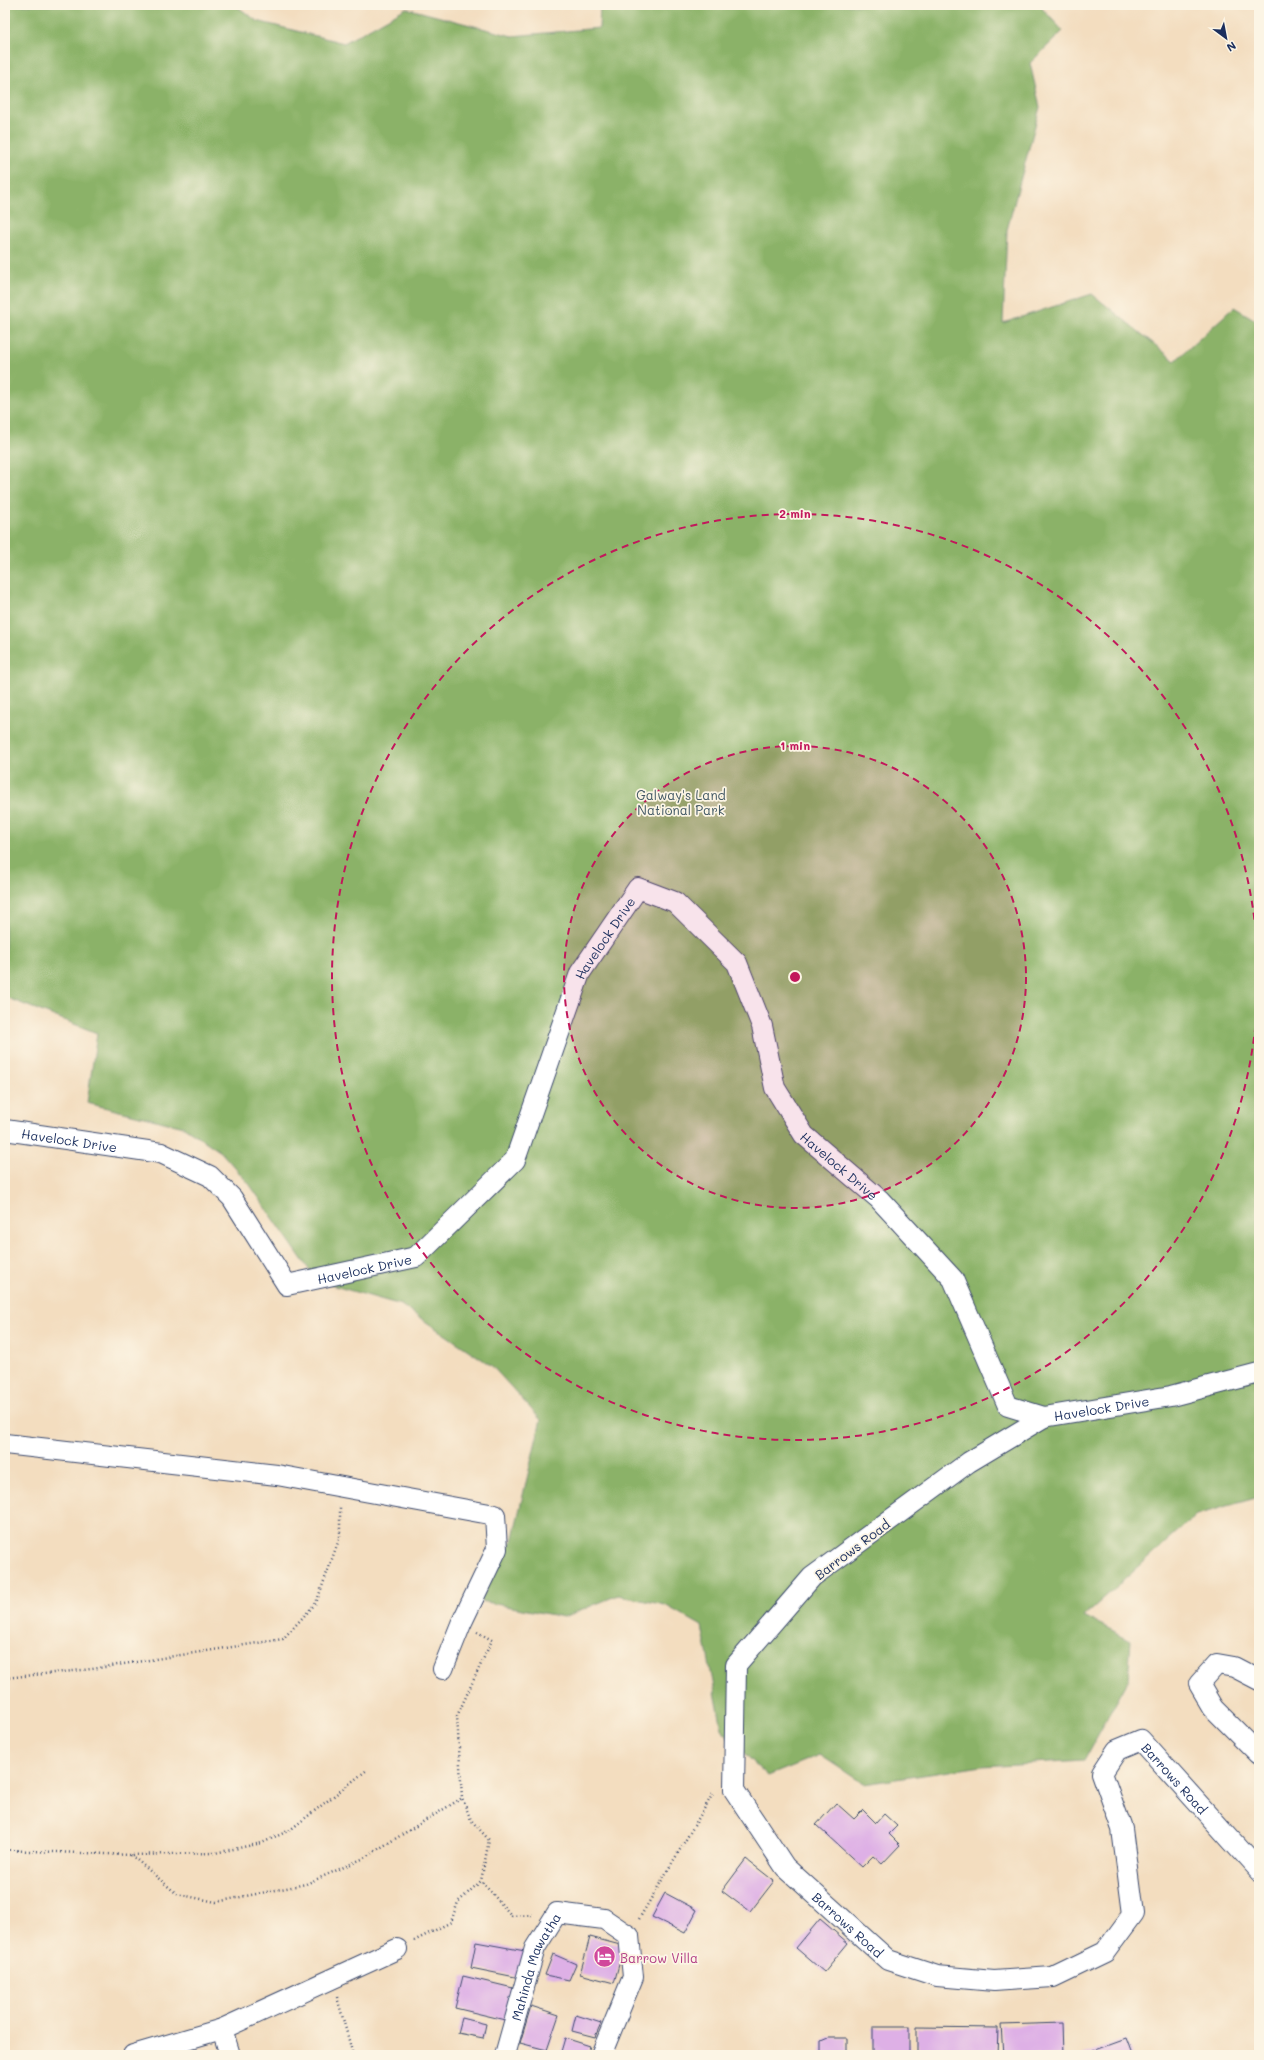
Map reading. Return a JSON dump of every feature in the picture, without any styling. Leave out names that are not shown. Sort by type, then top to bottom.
[{"type":"street","name":"Havelock Drive","points":[[5,1130],[161,1153],[210,1176],[232,1198],[287,1285],[416,1257],[515,1160],[580,974],[638,888],[676,902],[737,963],[762,1026],[774,1088],[804,1135],[878,1199],[953,1279],[1008,1406],[1044,1417],[1171,1396],[1259,1373]]},
{"type":"street","name":"Barrows Road","points":[[1044,1417],[969,1462],[812,1577],[736,1665],[734,1790],[785,1867],[790,1872],[888,1960],[937,1976],[994,1981],[1053,1977],[1105,1952],[1134,1914],[1122,1829],[1102,1773],[1117,1750],[1141,1740],[1259,1871]]},
{"type":"street","points":[[5,1444],[277,1476],[495,1515],[497,1549],[461,1624],[443,1669]]},
{"type":"street","points":[[1259,1680],[1234,1667],[1217,1664],[1199,1684],[1213,1708],[1259,1754]]},
{"type":"street","name":"Mahinda Mawatha","points":[[505,2055],[535,1948],[557,1913],[604,1919],[629,1936]]},
{"type":"street","points":[[601,2055],[633,1977],[629,1936]]},
{"type":"street","points":[[133,2055],[222,2029],[397,1949]]},
{"type":"street","points":[[222,2029],[230,2055]]},
{"type":"path","points":[[5,1678],[92,1669],[283,1639],[316,1603],[340,1537],[340,1488]]},
{"type":"path","points":[[397,1949],[451,1922],[458,1902],[481,1881],[489,1840],[471,1820],[462,1798],[457,1716],[492,1640],[461,1624]]},
{"type":"path","points":[[5,1850],[131,1855],[215,1853],[262,1843],[290,1830],[367,1770]]},
{"type":"path","points":[[629,1936],[717,1787]]},
{"type":"path","points":[[131,1855],[177,1894],[216,1902],[306,1884],[362,1859],[462,1798]]},
{"type":"path","points":[[481,1881],[512,1916],[557,1913]]},
{"type":"path","points":[[331,1979],[354,2055]]},
{"type":"green space","name":"Galway's Land National Park","points":[[5,5],[235,5],[257,21],[344,43],[406,8],[512,36],[599,28],[600,5],[1039,5],[1063,31],[1030,63],[1040,107],[1007,230],[1003,323],[1092,294],[1175,361],[1234,307],[1259,322],[1259,1497],[1196,1515],[1084,1616],[1131,1640],[1128,1681],[1084,1760],[982,1766],[864,1784],[820,1755],[768,1776],[723,1733],[702,1626],[665,1605],[618,1595],[564,1617],[480,1601],[512,1541],[541,1420],[492,1366],[401,1305],[317,1281],[250,1185],[221,1152],[184,1127],[87,1103],[97,1033],[5,997]]},
{"type":"building","points":[[836,1803],[854,1819],[863,1810],[876,1823],[884,1814],[897,1826],[889,1834],[900,1845],[882,1864],[873,1856],[862,1867],[816,1825]]},
{"type":"building","points":[[746,1859],[774,1881],[750,1912],[722,1891]]},
{"type":"building","points":[[665,1893],[697,1910],[685,1933],[652,1917]]},
{"type":"building","points":[[820,1919],[848,1943],[824,1972],[796,1948]]},
{"type":"building","points":[[590,1937],[624,1946],[614,1983],[580,1974]]},
{"type":"building","points":[[476,1942],[525,1951],[520,1978],[471,1968]]},
{"type":"building","points":[[553,1954],[576,1964],[569,1980],[545,1975]]},
{"type":"building","points":[[463,1976],[513,1988],[505,2020],[455,2008]]},
{"type":"building","points":[[531,2006],[559,2015],[547,2050],[520,2043]]},
{"type":"building","points":[[576,2015],[601,2023],[595,2037],[572,2031]]},
{"type":"building","points":[[462,2018],[486,2024],[483,2038],[458,2033]]},
{"type":"building","points":[[1062,2023],[1063,2055],[1003,2055],[1001,2025]]},
{"type":"building","points":[[873,2027],[909,2027],[909,2055],[873,2055]]},
{"type":"building","points":[[917,2027],[998,2028],[997,2055],[917,2055]]},
{"type":"building","points":[[565,2038],[590,2046],[587,2055],[560,2055]]},
{"type":"building","points":[[828,2038],[847,2038],[847,2055],[821,2055],[821,2041]]},
{"type":"building","points":[[1126,2039],[1132,2055],[1082,2055]]},
{"type":"place","name":"Barrow Villa","points":[[604,1957]]}]
